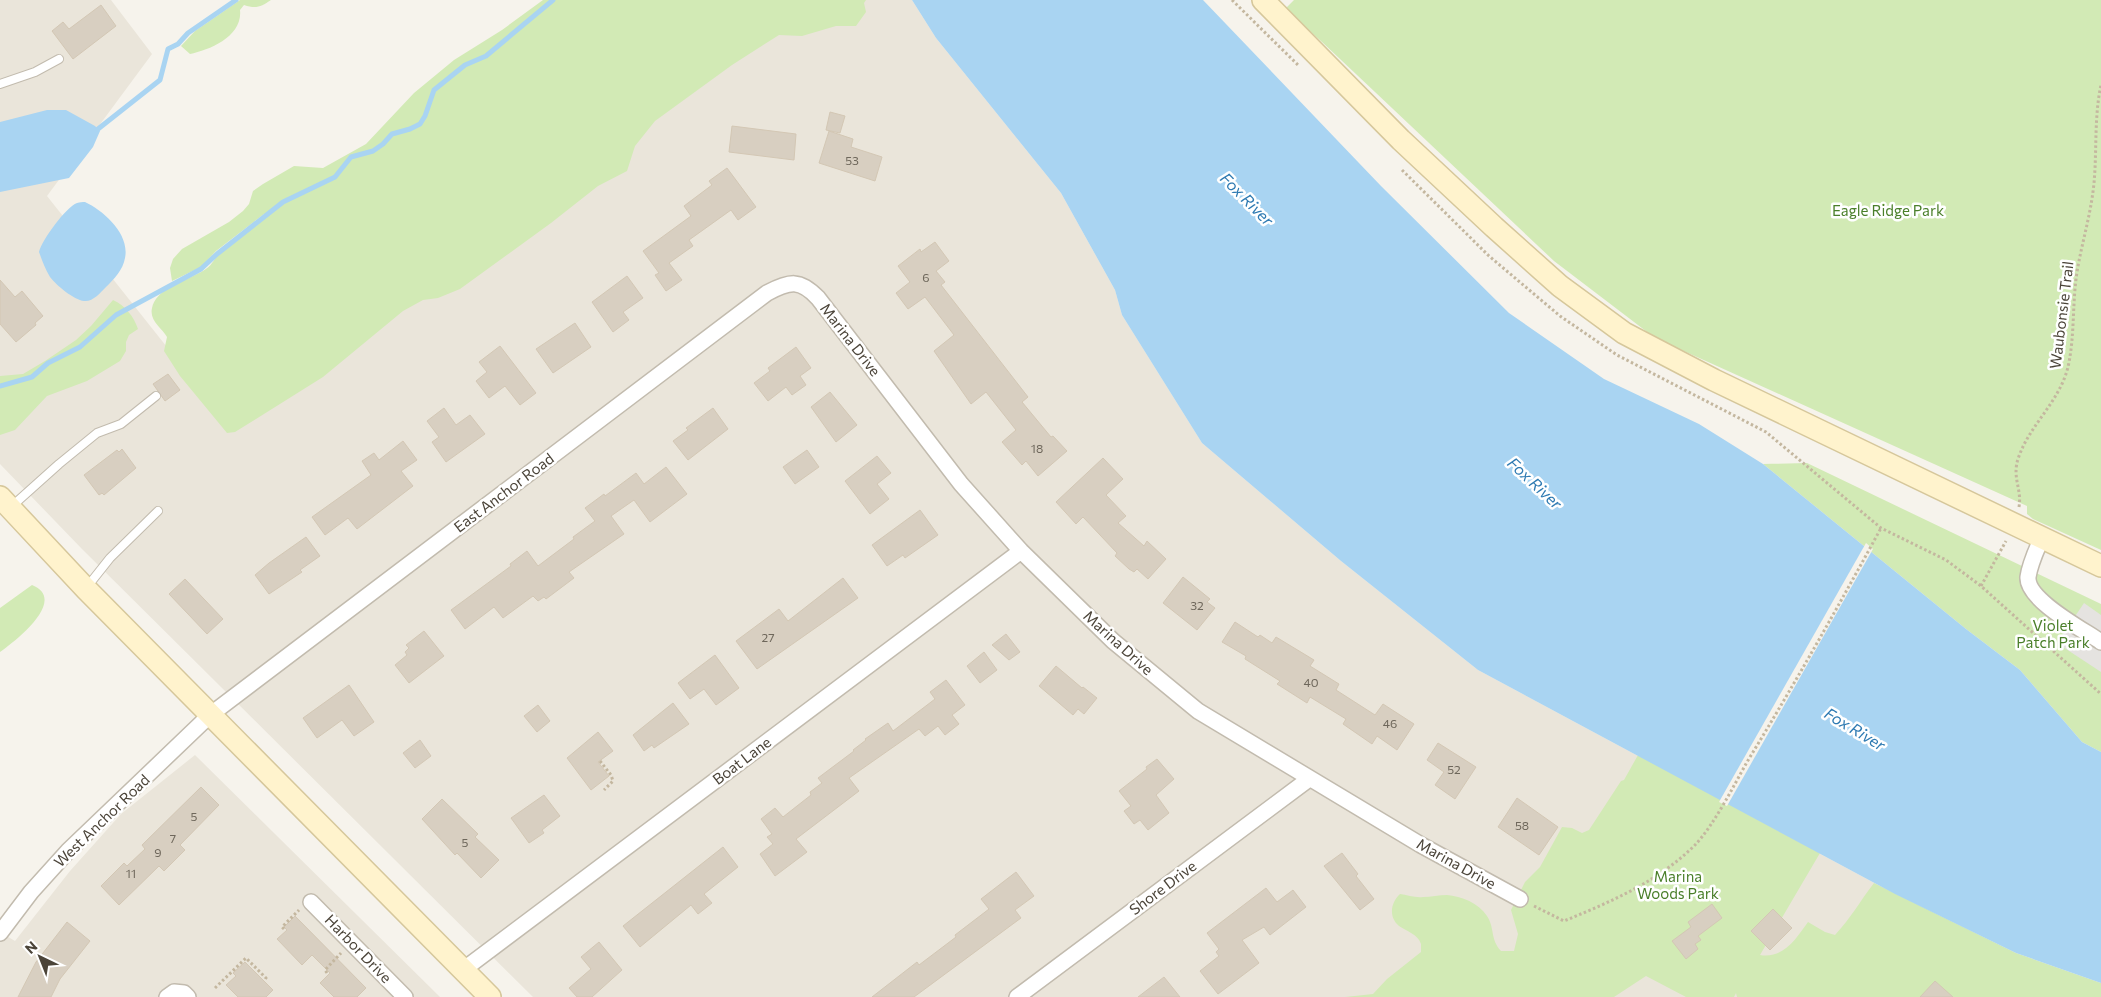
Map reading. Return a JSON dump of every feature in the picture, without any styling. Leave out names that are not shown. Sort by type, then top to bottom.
[{"type":"street","points":[[1263,0],[1401,140],[1494,227],[1560,286],[1624,334],[1714,380],[2015,523],[2101,566]]},
{"type":"street","name":"East Anchor Road","points":[[210,715],[767,293],[788,284],[803,284]]},
{"type":"street","name":"Marina Drive","points":[[803,284],[818,298],[962,484],[1021,551],[1113,641],[1198,711],[1421,845],[1520,899]]},
{"type":"street","points":[[5,503],[86,589],[490,997]]},
{"type":"street","points":[[2042,537],[2033,559],[2028,579],[2033,592],[2046,605],[2101,642]]},
{"type":"street","name":"Boat Lane","points":[[463,970],[1021,551]]},
{"type":"street","name":"West Anchor Road","points":[[0,933],[31,892],[68,851],[210,715]]},
{"type":"street","name":"Shore Drive","points":[[1017,997],[1309,779]]},
{"type":"street","name":"Harbor Drive","points":[[305,906],[405,997]]},
{"type":"street","points":[[167,997],[174,992],[184,993],[188,997]]},
{"type":"lane","points":[[0,84],[35,72],[60,59]]},
{"type":"lane","points":[[5,503],[59,464],[97,433],[121,424],[156,396]]},
{"type":"lane","points":[[86,589],[110,558],[158,511]]},
{"type":"path","name":"Waubonsie Trail","points":[[1981,586],[2015,523],[2020,505],[2020,492],[2015,479],[2018,458],[2032,432],[2062,387],[2068,366],[2072,346],[2077,274],[2091,209],[2101,85]]},
{"type":"path","points":[[1520,899],[1564,921],[1641,886],[1677,861],[1696,844],[1766,731],[1881,528]]},
{"type":"path","points":[[600,761],[611,775],[612,781],[604,790]]},
{"type":"path","points":[[284,929],[282,927],[305,906]]},
{"type":"path","points":[[327,973],[325,970],[342,953]]},
{"type":"path","points":[[215,988],[246,958],[266,978],[264,980]]},
{"type":"shaded area","points":[[0,0],[111,0],[152,54],[47,196],[232,429],[771,0],[912,0],[936,38],[1061,193],[1115,290],[1122,315],[1202,443],[1341,561],[1478,670],[1895,894],[2101,997],[533,997],[82,549],[0,464]]},
{"type":"shaded area","points":[[2084,603],[2101,615],[2101,672],[2057,643]]},
{"type":"shaded area","points":[[195,755],[440,997],[0,997],[0,932],[15,941],[70,871],[121,814]]},
{"type":"green space","points":[[240,0],[271,0],[258,7],[244,5],[240,10],[240,19],[231,34],[215,45],[190,54],[181,46],[195,31]]},
{"type":"green space","points":[[543,0],[866,0],[864,3],[866,12],[856,26],[836,26],[802,36],[779,35],[732,65],[655,121],[635,146],[627,171],[598,186],[551,223],[460,289],[438,298],[423,300],[403,311],[323,377],[235,432],[227,433],[180,376],[164,351],[167,337],[154,321],[152,308],[158,296],[175,284],[206,269],[218,255],[266,216],[264,214],[216,251],[201,267],[172,281],[170,268],[173,259],[182,249],[229,222],[243,211],[249,204],[253,191],[263,184],[294,166],[323,168],[366,144],[414,93],[454,60],[502,30]]},
{"type":"green space","name":"Eagle Ridge Park","points":[[1294,0],[2101,0],[2101,550],[2033,519],[2027,514],[2027,506],[1655,338],[1554,261],[1285,9]]},
{"type":"green space","points":[[113,300],[128,312],[138,329],[129,335],[126,342],[126,351],[120,361],[87,381],[47,396],[15,430],[0,435],[0,376],[23,374],[45,361],[76,340],[91,326]]},
{"type":"green space","name":"Violet Patch Park","points":[[1807,463],[2101,604],[2101,752],[2082,742],[2020,670],[1966,629],[1763,464]]},
{"type":"green space","points":[[32,585],[42,592],[45,600],[42,610],[26,630],[0,652],[0,608]]},
{"type":"green space","name":"Marina Woods Park","points":[[1638,755],[1820,853],[1760,955],[1776,954],[1782,951],[1794,941],[1808,922],[1825,932],[1835,935],[1874,883],[2016,953],[2101,983],[2101,997],[1737,997],[1736,993],[1734,997],[1686,997],[1646,976],[1614,997],[1345,997],[1373,994],[1387,979],[1421,952],[1421,944],[1417,938],[1399,926],[1393,918],[1394,901],[1400,894],[1414,897],[1447,895],[1469,901],[1484,911],[1491,925],[1495,942],[1501,951],[1514,951],[1518,934],[1511,910],[1525,882],[1540,867],[1562,827],[1572,828],[1582,833],[1589,830],[1621,781],[1624,780]]},
{"type":"water","name":"Fox River","points":[[912,0],[1203,0],[1381,186],[1509,313],[1604,379],[1699,424],[1763,464],[1966,629],[2020,670],[2082,742],[2101,752],[2101,983],[2016,953],[1895,894],[1478,670],[1341,561],[1202,443],[1122,315],[1115,290],[1061,193],[936,38]]},
{"type":"water","points":[[47,110],[66,110],[95,126],[100,131],[93,147],[69,178],[0,192],[0,122]]},
{"type":"water","points":[[85,202],[100,211],[114,224],[124,240],[125,249],[124,262],[115,277],[96,297],[87,301],[70,295],[50,277],[39,252],[49,232],[61,217],[72,206]]},
{"type":"pier","points":[[1866,543],[1873,549],[1727,806],[1719,802]]},
{"type":"building","points":[[101,5],[116,26],[73,59],[52,31],[63,22],[69,29]]},
{"type":"building","points":[[830,112],[845,116],[840,133],[826,130]]},
{"type":"building","points":[[732,126],[796,134],[794,160],[729,152]]},
{"type":"building","points":[[829,131],[853,139],[851,147],[882,157],[875,181],[819,163]]},
{"type":"building","points":[[727,168],[756,207],[738,220],[731,210],[689,240],[693,246],[669,263],[682,280],[666,291],[655,275],[659,273],[643,251],[691,216],[684,206],[712,185],[709,181]]},
{"type":"building","points":[[935,242],[949,261],[936,271],[945,282],[941,285],[1028,397],[1022,402],[1051,437],[1053,436],[1067,451],[1038,476],[1026,461],[1022,465],[1002,442],[1016,430],[986,392],[971,404],[934,351],[954,335],[925,297],[908,309],[896,293],[910,282],[898,266],[920,249],[921,252]]},
{"type":"building","points":[[627,276],[643,298],[623,312],[629,320],[613,332],[592,302]]},
{"type":"building","points":[[0,280],[15,297],[22,291],[43,316],[35,323],[36,325],[16,342],[0,324]]},
{"type":"building","points":[[575,323],[591,347],[553,373],[536,349]]},
{"type":"building","points":[[500,346],[536,393],[520,405],[505,386],[489,398],[476,381],[487,372],[479,362]]},
{"type":"building","points":[[796,347],[811,368],[800,376],[806,385],[792,395],[786,387],[768,401],[754,383],[770,371],[768,368]]},
{"type":"building","points":[[168,374],[180,390],[165,401],[153,384]]},
{"type":"building","points":[[830,392],[857,425],[836,442],[811,407]]},
{"type":"building","points":[[444,408],[456,425],[470,415],[485,434],[446,462],[432,442],[439,437],[427,421]]},
{"type":"building","points":[[713,408],[728,429],[688,460],[673,441],[688,430],[686,428]]},
{"type":"building","points":[[403,441],[417,460],[401,471],[413,486],[357,529],[348,518],[325,535],[312,517],[371,475],[362,461],[374,453],[379,460]]},
{"type":"building","points":[[122,449],[136,468],[104,495],[102,493],[99,495],[84,475],[117,450],[119,452]]},
{"type":"building","points":[[807,450],[819,467],[795,484],[783,467]]},
{"type":"building","points":[[877,456],[891,473],[877,484],[889,499],[870,514],[845,481]]},
{"type":"building","points":[[1103,458],[1123,479],[1106,495],[1126,516],[1118,523],[1144,546],[1147,541],[1166,559],[1148,579],[1137,569],[1134,572],[1129,569],[1115,556],[1117,553],[1083,517],[1076,524],[1056,502]]},
{"type":"building","points":[[666,467],[687,494],[650,522],[634,500],[611,516],[624,534],[569,572],[574,578],[546,599],[544,597],[538,601],[533,596],[503,618],[494,607],[465,629],[451,610],[511,566],[510,564],[527,551],[538,566],[574,539],[573,537],[595,521],[585,508],[604,494],[605,496],[636,473],[644,484]]},
{"type":"building","points":[[920,510],[938,535],[905,558],[903,555],[887,566],[872,545]]},
{"type":"building","points":[[306,537],[320,556],[300,570],[302,572],[269,594],[255,575]]},
{"type":"building","points":[[1183,577],[1210,599],[1207,602],[1215,608],[1197,630],[1163,603]]},
{"type":"building","points":[[843,578],[858,598],[757,669],[736,641],[779,609],[788,621]]},
{"type":"building","points":[[185,579],[223,619],[207,634],[169,594]]},
{"type":"building","points":[[1235,622],[1258,637],[1260,635],[1272,643],[1276,637],[1314,660],[1310,666],[1339,684],[1336,690],[1375,715],[1383,704],[1414,724],[1397,750],[1377,736],[1372,744],[1343,724],[1346,719],[1310,697],[1307,703],[1277,684],[1280,681],[1245,659],[1246,656],[1222,642]]},
{"type":"building","points":[[424,631],[444,656],[409,683],[395,665],[407,655],[405,652],[409,648],[406,645]]},
{"type":"building","points":[[1006,634],[1020,652],[1009,660],[992,645]]},
{"type":"building","points":[[984,652],[997,670],[980,683],[967,666]]},
{"type":"building","points":[[715,655],[739,688],[716,705],[704,689],[690,699],[678,683]]},
{"type":"building","points":[[1056,666],[1097,698],[1084,714],[1078,709],[1073,715],[1039,686]]},
{"type":"building","points":[[946,680],[965,705],[952,715],[959,724],[945,735],[938,726],[925,736],[919,729],[849,778],[859,791],[796,839],[807,852],[775,876],[760,854],[773,844],[767,837],[772,834],[761,819],[775,808],[783,817],[811,795],[810,792],[822,783],[818,778],[854,751],[865,739],[888,723],[893,731],[935,699],[930,692]]},
{"type":"building","points":[[349,685],[374,722],[354,736],[342,720],[317,738],[303,718]]},
{"type":"building","points":[[673,703],[689,724],[654,748],[652,745],[644,751],[633,735]]},
{"type":"building","points":[[538,705],[550,721],[537,732],[524,716]]},
{"type":"building","points":[[598,732],[613,751],[598,762],[609,776],[591,790],[567,758]]},
{"type":"building","points":[[420,740],[431,756],[415,768],[403,753]]},
{"type":"building","points":[[1438,743],[1476,767],[1455,799],[1435,785],[1444,772],[1427,760]]},
{"type":"building","points":[[1157,759],[1174,779],[1156,795],[1169,813],[1148,830],[1140,820],[1134,824],[1124,811],[1131,806],[1119,791]]},
{"type":"building","points":[[201,787],[219,805],[180,845],[185,850],[164,871],[159,866],[119,905],[101,886],[124,863],[127,866],[145,849],[142,845]]},
{"type":"building","points":[[544,795],[560,816],[542,830],[544,833],[529,843],[511,818]]},
{"type":"building","points":[[1517,798],[1558,827],[1539,855],[1498,827]]},
{"type":"building","points":[[442,799],[478,834],[475,837],[499,860],[481,878],[457,853],[455,855],[422,819]]},
{"type":"building","points":[[723,847],[738,867],[704,894],[712,903],[698,914],[691,905],[640,947],[623,926]]},
{"type":"building","points":[[1342,853],[1358,874],[1356,876],[1374,899],[1360,910],[1324,866]]},
{"type":"building","points":[[1016,872],[1034,896],[1015,910],[1021,918],[914,997],[872,997],[917,962],[919,965],[989,909],[981,899]]},
{"type":"building","points":[[1266,888],[1277,902],[1293,890],[1306,907],[1270,935],[1264,927],[1242,940],[1259,963],[1218,994],[1200,971],[1219,956],[1216,952],[1219,949],[1207,933]]},
{"type":"building","points":[[1712,904],[1722,918],[1698,936],[1701,940],[1695,944],[1698,949],[1686,959],[1672,941],[1691,927],[1688,922]]},
{"type":"building","points":[[1773,909],[1792,928],[1770,950],[1751,931]]},
{"type":"building","points":[[295,916],[366,988],[357,997],[334,997],[320,983],[330,973],[312,955],[302,965],[277,939],[287,930],[284,927]]},
{"type":"building","points":[[67,922],[90,941],[60,979],[51,997],[18,997],[36,962]]},
{"type":"building","points":[[599,942],[622,970],[592,997],[577,997],[569,988],[591,969],[581,957]]},
{"type":"building","points":[[245,962],[273,990],[266,997],[238,997],[226,985],[236,976],[233,973]]},
{"type":"building","points":[[1164,977],[1180,997],[1138,997]]},
{"type":"building","points":[[1935,981],[1953,997],[1920,997]]},
{"type":"waterway","points":[[98,129],[160,80],[168,49],[178,44],[188,33],[236,0]]},
{"type":"waterway","points":[[0,386],[32,377],[48,363],[80,347],[116,315],[201,269],[283,202],[335,177],[351,157],[373,151],[392,134],[420,124],[425,116],[434,90],[465,65],[486,56],[553,0]]}]
